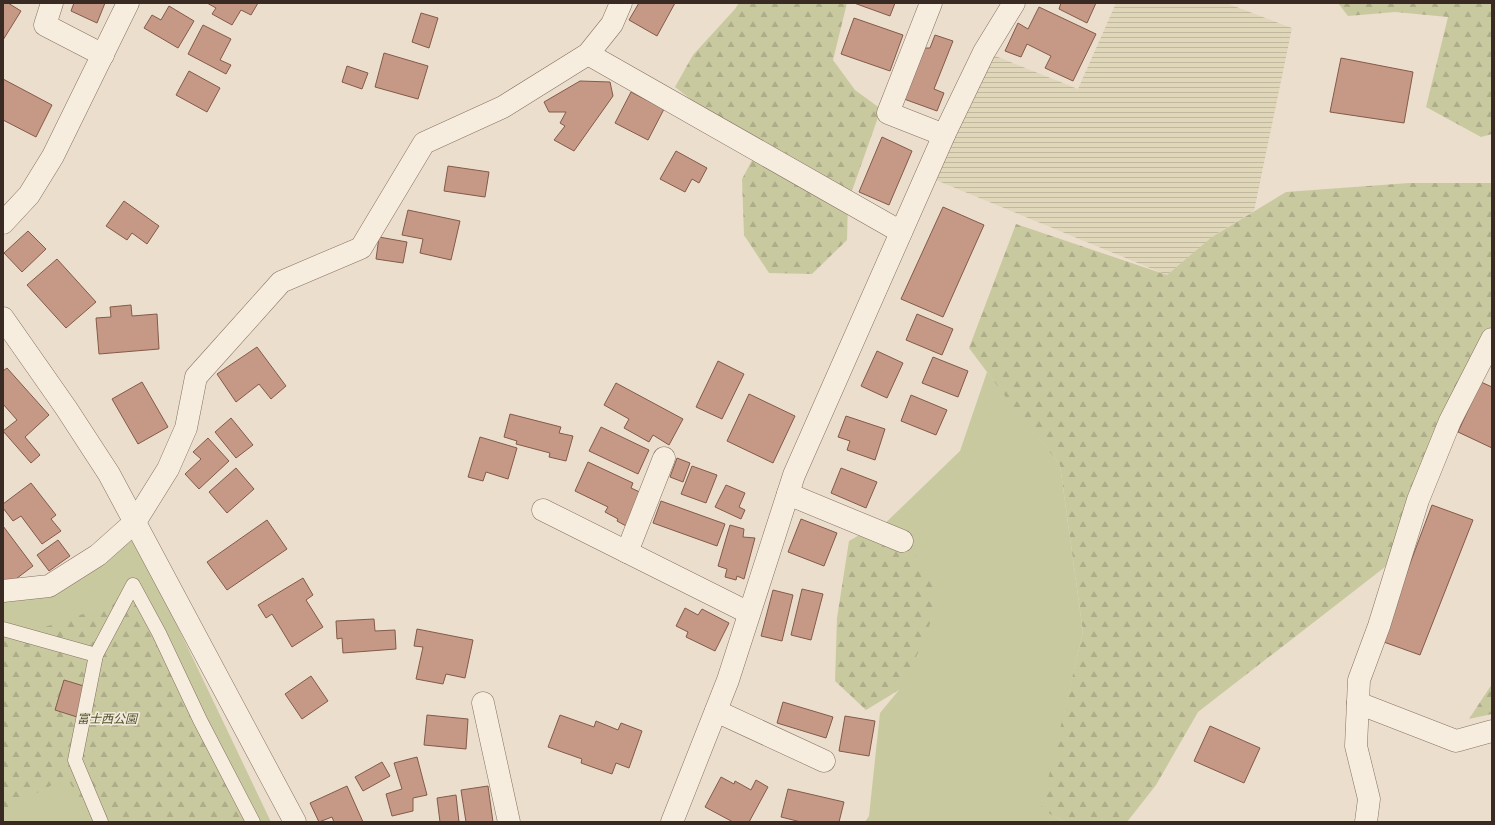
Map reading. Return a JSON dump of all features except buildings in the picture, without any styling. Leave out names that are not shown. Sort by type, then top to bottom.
[{"type":"street","points":[[52,3],[46,25],[103,55]]},
{"type":"street","points":[[3,223],[29,195],[53,156],[128,3]]},
{"type":"street","points":[[3,591],[49,586],[98,555],[135,522],[168,469],[186,428],[196,377],[281,282],[361,248],[424,143],[503,107],[588,54],[612,24],[621,3]]},
{"type":"street","points":[[931,3],[888,113],[944,134]]},
{"type":"street","points":[[672,822],[728,680],[788,494],[798,468],[944,134],[984,52],[1014,3]]},
{"type":"street","points":[[588,54],[901,232]]},
{"type":"street","points":[[3,318],[105,467],[295,822]]},
{"type":"street","points":[[1366,822],[1369,799],[1356,746],[1359,680],[1379,626],[1418,500],[1450,421],[1492,339]]},
{"type":"street","points":[[627,552],[664,458]]},
{"type":"street","points":[[788,494],[902,541]]},
{"type":"street","points":[[543,510],[749,613]]},
{"type":"street","points":[[483,703],[509,822]]},
{"type":"street","points":[[1358,703],[1456,741],[1492,731]]},
{"type":"street","points":[[716,711],[824,760]]},
{"type":"lane","points":[[102,822],[75,760],[96,655],[133,585],[159,633],[200,720],[253,822]]},
{"type":"lane","points":[[3,629],[96,655]]},
{"type":"shaded area","points":[[1116,3],[1226,3],[1292,28],[1254,211],[1218,233],[1167,275],[926,176],[993,55],[1078,89]]},
{"type":"green space","points":[[739,3],[847,3],[833,60],[855,90],[881,109],[848,202],[847,240],[812,274],[769,273],[744,235],[742,179],[757,151],[675,87],[693,55]]},
{"type":"green space","points":[[1338,3],[1492,3],[1492,134],[1481,137],[1426,107],[1448,17],[1395,12],[1348,16]]},
{"type":"green space","points":[[1409,183],[1492,183],[1492,356],[1452,399],[1385,567],[1198,712],[1156,785],[1127,822],[1065,822],[1041,809],[1083,632],[1060,465],[1011,404],[969,348],[1016,224],[1167,275],[1212,237],[1286,192]]},
{"type":"green space","points":[[987,372],[1060,465],[1083,632],[1042,809],[1065,822],[865,822],[869,816],[880,713],[899,690],[874,534],[960,451]]},
{"type":"green space","points":[[868,530],[916,557],[934,577],[935,611],[920,649],[899,690],[866,710],[835,681],[837,618],[849,541]]},
{"type":"green space","name":"富士西公園","points":[[134,535],[271,822],[3,822],[3,601]]},
{"type":"green space","name":"富士西公園","points":[[139,595],[253,822],[90,822],[67,777],[3,811],[3,633],[36,630]]},
{"type":"green space","points":[[1492,684],[1492,714],[1469,719]]}]
